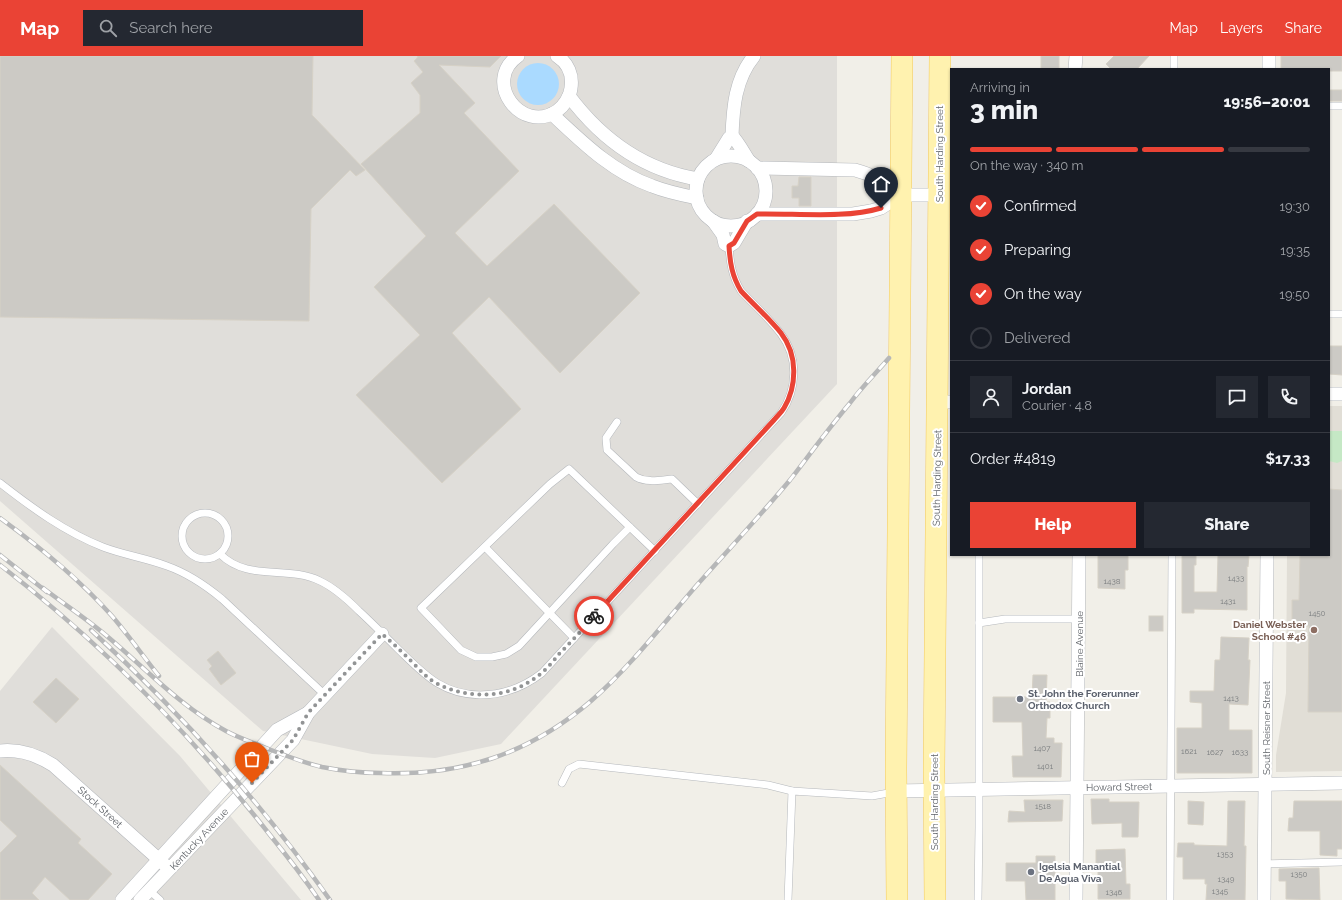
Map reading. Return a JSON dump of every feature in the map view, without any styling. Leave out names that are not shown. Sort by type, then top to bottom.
[{"type":"main road","points":[[897,900],[896,791],[902,56]]},
{"type":"main road","name":"South Harding Street","points":[[935,900],[934,791],[944,402],[939,195],[940,56]]},
{"type":"main road","points":[[940,106],[952,56]]},
{"type":"street","points":[[518,56],[510,64],[504,77],[504,90],[509,101],[516,109],[526,115],[536,117],[552,114],[561,107],[569,96],[572,82],[570,73],[566,64],[558,56]]},
{"type":"street","points":[[732,136],[736,139],[739,147],[753,164],[764,182],[766,192],[764,202],[734,243],[729,246],[726,244],[723,235],[713,221],[701,209],[697,198],[696,188],[698,179],[706,166],[716,159],[729,138],[732,136],[736,92],[746,69],[754,56]]},
{"type":"street","points":[[1076,56],[1076,68]]},
{"type":"street","points":[[1269,56],[1269,68]]},
{"type":"street","points":[[569,96],[583,115],[592,124],[626,152],[663,170],[698,179]]},
{"type":"street","points":[[552,114],[591,150],[612,166],[658,188],[697,198]]},
{"type":"street","points":[[716,159],[732,156],[753,164],[855,170],[879,179],[901,195]]},
{"type":"street","points":[[713,221],[723,225],[737,225],[752,218],[853,214],[881,208],[901,195],[939,195]]},
{"type":"street","points":[[1330,394],[1342,394]]},
{"type":"street","name":"Blaine Avenue","points":[[1076,900],[1079,556]]},
{"type":"street","name":"South Reisner Street","points":[[1264,900],[1267,556]]},
{"type":"street","name":"Kentucky Avenue","points":[[140,900],[293,740],[308,713],[382,634]]},
{"type":"street","points":[[122,900],[277,730],[308,713]]},
{"type":"street","name":"Stock Street","points":[[0,751],[12,750],[25,753],[45,760],[58,768],[170,870]]},
{"type":"street","name":"Howard Street","points":[[896,791],[1342,783]]},
{"type":"lane","points":[[1174,56],[1174,68]]},
{"type":"lane","points":[[1330,106],[1342,106]]},
{"type":"lane","points":[[220,554],[238,566],[252,571],[292,574],[319,580],[336,590],[421,671],[435,682],[459,692],[489,695],[511,691],[523,686],[542,673],[655,551],[780,413],[790,396],[793,381],[792,359],[786,341],[737,285],[731,271],[729,246]]},
{"type":"lane","points":[[1330,314],[1342,314]]},
{"type":"lane","points":[[617,422],[606,438],[607,450],[636,477],[654,481],[672,479],[698,504]]},
{"type":"lane","points":[[630,527],[520,646],[506,654],[492,657],[476,657],[461,650],[421,608],[550,484],[569,469],[630,527],[655,551]]},
{"type":"lane","points":[[0,483],[43,516],[77,536],[104,547],[172,568],[206,586],[222,599],[325,695]]},
{"type":"lane","points":[[200,514],[214,515],[225,525],[228,538],[224,549],[220,554],[206,559],[192,555],[187,550],[183,536],[184,528],[193,517],[200,514]]},
{"type":"lane","points":[[485,547],[574,638]]},
{"type":"lane","points":[[978,900],[979,556]]},
{"type":"lane","points":[[1170,900],[1172,556]]},
{"type":"lane","points":[[979,623],[1005,619],[1079,619]]},
{"type":"lane","points":[[562,783],[569,769],[579,764],[768,785],[792,791],[872,796],[896,791]]},
{"type":"lane","points":[[788,900],[792,791]]},
{"type":"lane","points":[[1265,864],[1342,862]]},
{"type":"lane","points":[[150,891],[160,900]]},
{"type":"shaded area","points":[[0,56],[837,56],[837,384],[501,744],[435,758],[372,754],[263,731],[0,501]]},
{"type":"shaded area","name":"Daniel Webster School #46","points":[[1330,406],[1342,406],[1342,771],[1276,772],[1276,755],[1286,693],[1287,556],[1330,556]]},
{"type":"shaded area","points":[[52,627],[180,756],[301,900],[0,900],[0,691]]},
{"type":"green space","points":[[1330,431],[1342,431],[1342,461],[1337,463],[1330,461]]},
{"type":"water","points":[[534,63],[542,63],[550,66],[556,72],[559,84],[556,96],[550,102],[542,105],[534,105],[526,102],[520,96],[517,88],[517,80],[520,72],[526,66]]},
{"type":"building","points":[[0,56],[313,56],[312,115],[365,170],[356,176],[350,170],[311,209],[309,321],[0,317]]},
{"type":"building","points":[[418,56],[501,56],[490,67],[439,65],[475,103],[464,113],[519,171],[455,233],[487,266],[554,204],[640,293],[560,373],[489,297],[452,333],[521,409],[442,483],[356,395],[420,335],[374,287],[426,236],[361,164],[420,113],[420,95],[411,83],[423,72],[414,61]]},
{"type":"building","points":[[1041,56],[1059,56],[1059,68],[1041,68]]},
{"type":"building","points":[[1114,56],[1149,56],[1138,68],[1110,68],[1106,64]]},
{"type":"building","points":[[1281,56],[1342,56],[1342,71],[1330,71],[1330,68],[1281,68]]},
{"type":"building","points":[[1330,90],[1342,90],[1342,101],[1330,101]]},
{"type":"building","points":[[799,177],[811,177],[811,206],[799,206],[799,198],[792,198],[792,186],[798,186]]},
{"type":"building","points":[[1330,346],[1342,346],[1342,375],[1330,374]]},
{"type":"building","points":[[1330,489],[1342,490],[1342,712],[1308,712],[1309,626],[1292,626],[1292,600],[1299,600],[1300,556],[1330,556]]},
{"type":"building","points":[[1098,556],[1128,556],[1128,570],[1125,570],[1125,589],[1098,588]]},
{"type":"building","points":[[1182,556],[1196,556],[1196,565],[1194,565],[1194,592],[1217,592],[1218,556],[1249,556],[1248,567],[1247,566],[1247,610],[1194,609],[1194,613],[1182,613]]},
{"type":"building","points":[[1149,616],[1163,616],[1163,631],[1149,631]]},
{"type":"building","points":[[1221,637],[1249,638],[1248,660],[1250,660],[1248,705],[1229,704],[1229,730],[1252,730],[1252,773],[1177,773],[1177,728],[1202,728],[1202,703],[1190,702],[1190,691],[1214,691],[1215,660],[1220,660]]},
{"type":"building","points":[[218,651],[236,673],[221,685],[209,669],[212,666],[207,660]]},
{"type":"building","points":[[1033,675],[1047,675],[1046,702],[1050,702],[1050,718],[1047,718],[1046,738],[1054,738],[1054,743],[1062,743],[1061,777],[1013,777],[1012,756],[1023,756],[1022,722],[993,722],[993,697],[1032,697]]},
{"type":"building","points":[[56,678],[79,699],[56,723],[33,702]]},
{"type":"building","points":[[0,765],[81,839],[78,843],[112,874],[88,900],[70,900],[45,877],[32,893],[39,900],[0,900],[0,853],[17,836],[0,820]]},
{"type":"building","points":[[1091,799],[1109,799],[1109,802],[1139,802],[1138,837],[1122,837],[1122,823],[1092,824]]},
{"type":"building","points":[[1024,800],[1063,800],[1062,821],[1008,822],[1009,811],[1025,812]]},
{"type":"building","points":[[1188,801],[1204,802],[1203,825],[1188,824]]},
{"type":"building","points":[[1228,801],[1245,801],[1245,900],[1206,900],[1207,884],[1205,884],[1205,879],[1183,879],[1183,857],[1177,857],[1178,843],[1227,846]]},
{"type":"building","points":[[1294,801],[1342,801],[1342,849],[1337,849],[1337,856],[1320,855],[1320,831],[1288,831],[1289,818],[1293,818]]},
{"type":"building","points":[[1125,849],[1126,884],[1130,884],[1130,899],[1098,899],[1098,868],[1096,869],[1096,850]]},
{"type":"building","name":"Igelsia Manantial De Agua Viva","points":[[1036,856],[1055,856],[1055,900],[1026,900],[1025,881],[1006,881],[1006,863],[1036,863]]},
{"type":"building","points":[[1319,868],[1320,900],[1286,899],[1286,881],[1279,881],[1279,869]]},
{"type":"railway","points":[[43,588],[100,630],[164,687],[194,711],[226,731],[239,737],[306,763],[344,771],[411,773],[467,766],[519,748],[543,735],[591,701],[605,688],[646,645],[697,585],[756,520],[790,480],[827,431],[889,358]]},
{"type":"railway","points":[[0,518],[30,540],[73,576],[112,616],[159,676]]},
{"type":"railway","points":[[0,555],[47,592]]},
{"type":"railway","points":[[0,565],[74,626],[143,691],[209,761],[289,859],[319,900]]},
{"type":"railway","points":[[91,630],[156,693],[218,759],[276,828],[330,900]]},
{"type":"way so far","points":[[252,783],[293,740],[308,713],[382,634],[428,678],[435,682],[459,692],[489,695],[511,691],[523,686],[542,673],[594,616]]},
{"type":"place","name":"Daniel Webster School #46","points":[[1314,630]]},
{"type":"place","name":"St. John the Forerunner Orthodox Church","points":[[1020,699]]},
{"type":"place","name":"Igelsia Manantial De Agua Viva","points":[[1031,872]]},
{"type":"route","points":[[594,616],[688,516],[774,420],[784,408],[790,396],[794,371],[789,348],[781,334],[737,285],[731,271],[729,246],[734,243],[747,221],[757,214],[853,214],[881,208]]}]
